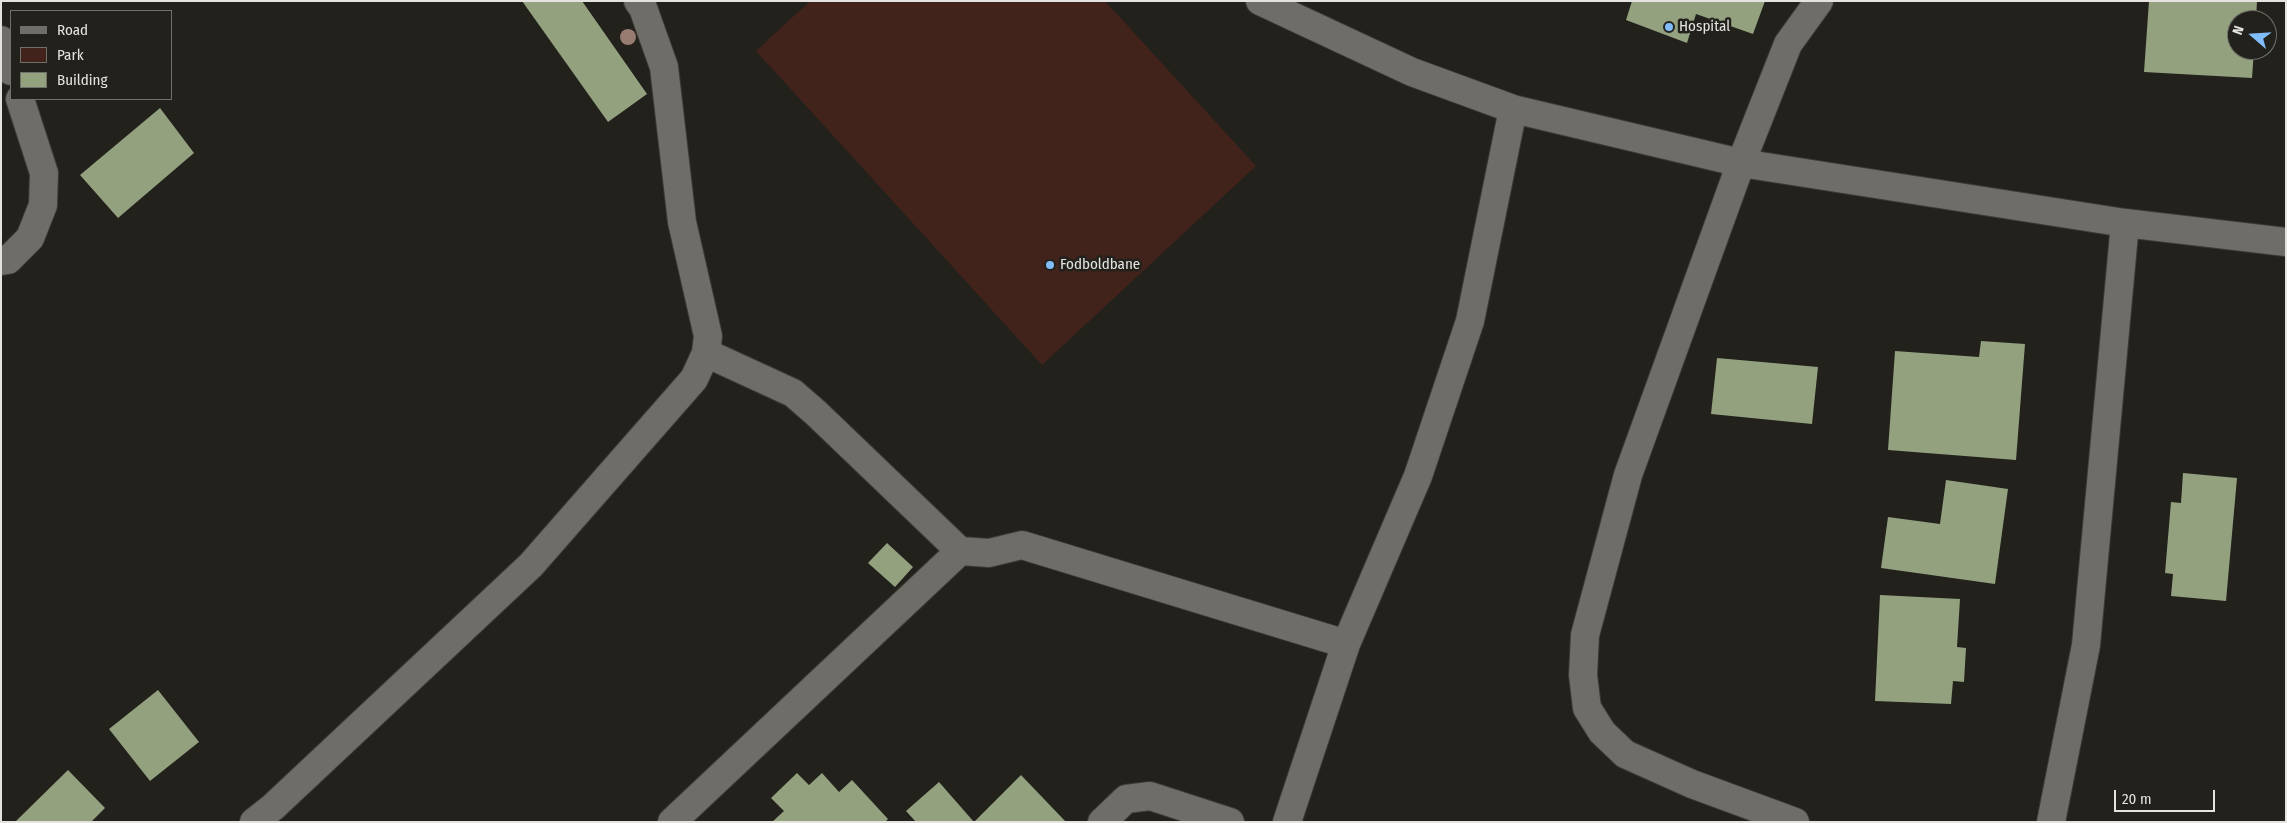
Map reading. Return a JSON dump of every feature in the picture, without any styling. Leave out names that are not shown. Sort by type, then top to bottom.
[{"type":"street","points":[[254,822],[280,800],[531,565],[694,379],[706,353],[708,336],[682,222],[664,67],[643,8],[638,1]]},
{"type":"street","points":[[1260,1],[1412,72],[1513,109],[1741,163],[2125,223],[2286,242]]},
{"type":"street","points":[[1796,822],[1692,784],[1625,754],[1602,732],[1588,708],[1583,675],[1585,635],[1628,475],[1741,163],[1788,44],[1818,1]]},
{"type":"street","points":[[1,40],[10,68]]},
{"type":"street","points":[[1,261],[8,260],[30,238],[43,205],[44,173],[20,100]]},
{"type":"street","points":[[1287,822],[1346,644],[1418,476],[1470,321],[1513,109]]},
{"type":"street","points":[[2051,822],[2086,645],[2125,223]]},
{"type":"street","points":[[706,353],[793,393],[816,412],[960,551],[989,553],[1022,545],[1346,644]]},
{"type":"street","points":[[672,822],[960,551]]},
{"type":"street","points":[[1102,822],[1126,799],[1150,796],[1230,822]]},
{"type":"green space","name":"Fodboldbane","points":[[810,1],[1105,1],[1256,166],[1042,365],[756,51]]},
{"type":"building","points":[[522,1],[582,1],[647,94],[608,122]]},
{"type":"building","name":"Hospital","points":[[1632,1],[1765,1],[1753,34],[1696,14],[1687,43],[1626,20]]},
{"type":"building","points":[[2149,1],[2257,1],[2257,10],[2227,10],[2227,60],[2253,60],[2252,78],[2144,72]]},
{"type":"building","points":[[160,108],[194,153],[118,218],[80,175]]},
{"type":"building","points":[[1981,341],[2025,344],[2016,460],[1888,450],[1895,351],[1979,357]]},
{"type":"building","points":[[1717,358],[1818,367],[1812,424],[1711,414]]},
{"type":"building","points":[[2183,473],[2237,478],[2226,601],[2171,596],[2173,574],[2165,573],[2171,502],[2181,503]]},
{"type":"building","points":[[1946,480],[2008,489],[1995,584],[1881,568],[1888,517],[1940,524]]},
{"type":"building","points":[[887,543],[913,567],[895,587],[868,563]]},
{"type":"building","points":[[1880,595],[1960,599],[1957,647],[1966,648],[1964,682],[1953,681],[1951,704],[1875,701]]},
{"type":"building","points":[[158,690],[199,742],[150,781],[109,729]]},
{"type":"building","points":[[68,770],[105,808],[91,822],[15,822]]},
{"type":"building","points":[[797,773],[809,785],[822,773],[839,792],[852,780],[888,819],[885,822],[772,822],[784,811],[771,798]]},
{"type":"building","points":[[1021,775],[1066,822],[974,822]]},
{"type":"building","points":[[939,782],[974,822],[916,822],[906,811]]},
{"type":"place","name":"Hospital","points":[[1669,27]]},
{"type":"place","name":"Fodboldbane","points":[[1050,265]]}]
